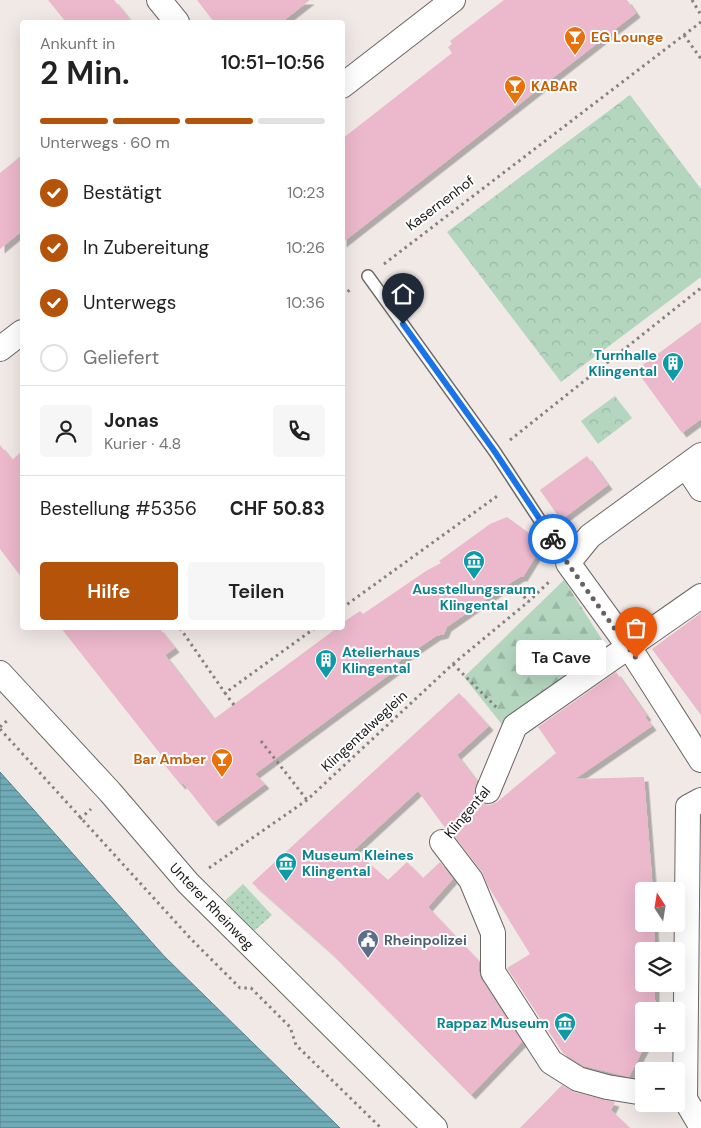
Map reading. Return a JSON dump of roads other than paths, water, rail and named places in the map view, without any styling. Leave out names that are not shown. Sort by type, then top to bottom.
[{"type":"street","points":[[159,0],[175,20]]},
{"type":"street","points":[[345,84],[454,0]]},
{"type":"street","points":[[0,349],[20,334]]},
{"type":"street","points":[[701,489],[693,461],[590,536],[568,564],[629,647],[701,760]]},
{"type":"street","points":[[629,647],[701,596]]},
{"type":"street","name":"Klingental","points":[[488,791],[515,726],[629,647]]},
{"type":"street","name":"Unterer Rheinweg","points":[[0,673],[110,792],[188,883],[436,1128]]},
{"type":"street","points":[[682,1062],[688,807],[701,800]]},
{"type":"street","name":"Klingental","points":[[442,842],[471,880],[493,933],[493,972],[551,1062],[578,1079],[607,1087],[635,1092]]},
{"type":"street","points":[[685,1104],[701,1126]]},
{"type":"lane","points":[[368,276],[516,482],[568,564]]},
{"type":"water","points":[[0,772],[164,956],[340,1128],[0,1128]]},
{"type":"place","name":"EG Lounge","points":[[575,56]]},
{"type":"place","name":"KABAR","points":[[515,105]]},
{"type":"place","name":"Turnhalle Klingental","points":[[673,382]]},
{"type":"place","name":"Ausstellungsraum Klingental","points":[[474,580]]},
{"type":"place","name":"Ta Cave","points":[[636,658]]},
{"type":"place","name":"Atelierhaus Klingental","points":[[326,679]]},
{"type":"place","name":"Bar Amber","points":[[222,778]]},
{"type":"place","name":"Museum Kleines Klingental","points":[[286,882]]},
{"type":"place","name":"Rheinpolizei","points":[[368,959]]},
{"type":"place","name":"Rappaz Museum","points":[[565,1042]]}]
